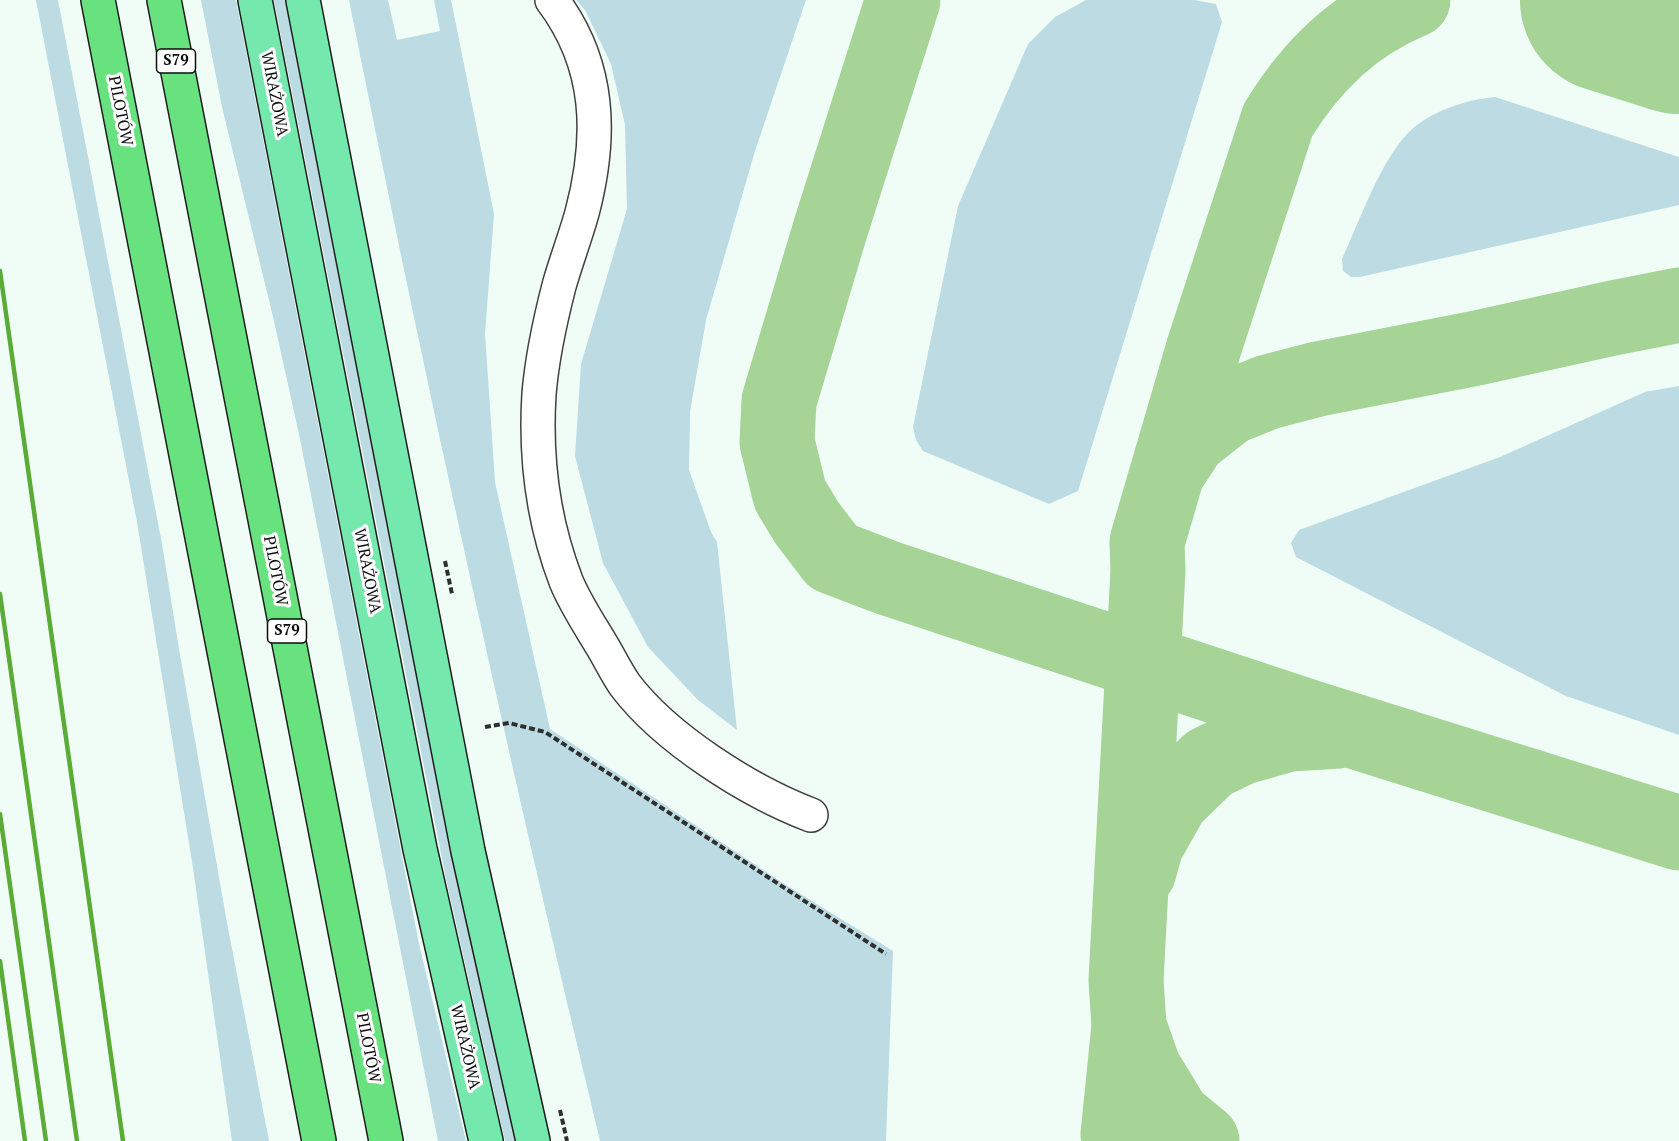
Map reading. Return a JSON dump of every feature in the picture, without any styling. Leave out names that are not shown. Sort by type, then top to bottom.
[{"type":"highway","name":"PILOTÓW","points":[[98,0],[319,1141]]},
{"type":"highway","name":"PILOTÓW","points":[[164,0],[386,1141]]},
{"type":"main road","name":"WIRAŻOWA","points":[[255,0],[420,849],[486,1141]]},
{"type":"main road","points":[[303,0],[468,851],[533,1141]]},
{"type":"lane","points":[[552,0],[565,17],[585,61],[595,112],[593,163],[582,213],[559,286],[547,336],[539,393],[539,473],[549,530],[567,583],[590,626],[625,685],[655,718],[706,759],[783,804],[811,814]]},
{"type":"path","points":[[485,727],[509,723],[545,732],[886,954]]},
{"type":"shaded area","points":[[36,0],[58,0],[162,544],[227,923],[269,1141],[232,1141],[193,868],[137,522]]},
{"type":"shaded area","points":[[201,0],[236,0],[419,944],[466,1141],[438,1141],[300,439],[222,107]]},
{"type":"shaded area","points":[[274,0],[285,0],[451,856],[516,1141],[505,1141],[445,874]]},
{"type":"shaded area","points":[[349,0],[388,0],[397,40],[440,31],[434,0],[451,0],[494,214],[485,334],[495,482],[550,729],[786,885],[893,951],[886,1141],[600,1141],[469,572],[407,286]]},
{"type":"shaded area","points":[[576,0],[806,0],[755,151],[706,320],[690,412],[689,470],[711,532],[717,542],[737,730],[698,700],[648,647],[603,563],[575,456],[581,364],[627,209],[625,125],[611,64],[585,10]]},
{"type":"shaded area","points":[[1086,0],[1194,0],[1216,4],[1222,22],[1078,491],[1049,504],[923,451],[916,440],[913,427],[958,206],[1028,44],[1055,17]]},
{"type":"shaded area","points":[[1495,97],[1679,157],[1679,205],[1360,277],[1351,277],[1343,271],[1342,259],[1379,176],[1408,133],[1417,125],[1448,108]]},
{"type":"shaded area","points":[[1679,386],[1679,735],[1566,696],[1296,557],[1291,543],[1299,530],[1500,457],[1645,392]]},
{"type":"taxiway","points":[[903,0],[779,401],[777,442],[790,495],[807,523],[833,557],[888,578],[1312,718],[1679,833]]},
{"type":"taxiway","points":[[1202,1141],[1174,1118],[1144,1069],[1129,1026],[1126,980],[1148,571],[1147,542],[1204,347],[1278,120],[1305,82],[1336,49],[1371,22],[1413,0]]},
{"type":"taxiway","points":[[1169,470],[1190,438],[1228,408],[1268,392],[1318,379],[1679,305]]},
{"type":"taxiway","points":[[1139,871],[1146,845],[1172,799],[1209,763],[1240,748],[1289,734],[1339,731]]},
{"type":"taxiway","points":[[1120,1141],[1118,1135],[1129,1026]]},
{"type":"runway","points":[[1613,0],[1679,21]]},
{"type":"railway","points":[[0,271],[123,1141]]},
{"type":"railway","points":[[0,594],[77,1141]]},
{"type":"railway","points":[[0,814],[46,1141]]},
{"type":"railway","points":[[0,961],[25,1141]]}]
